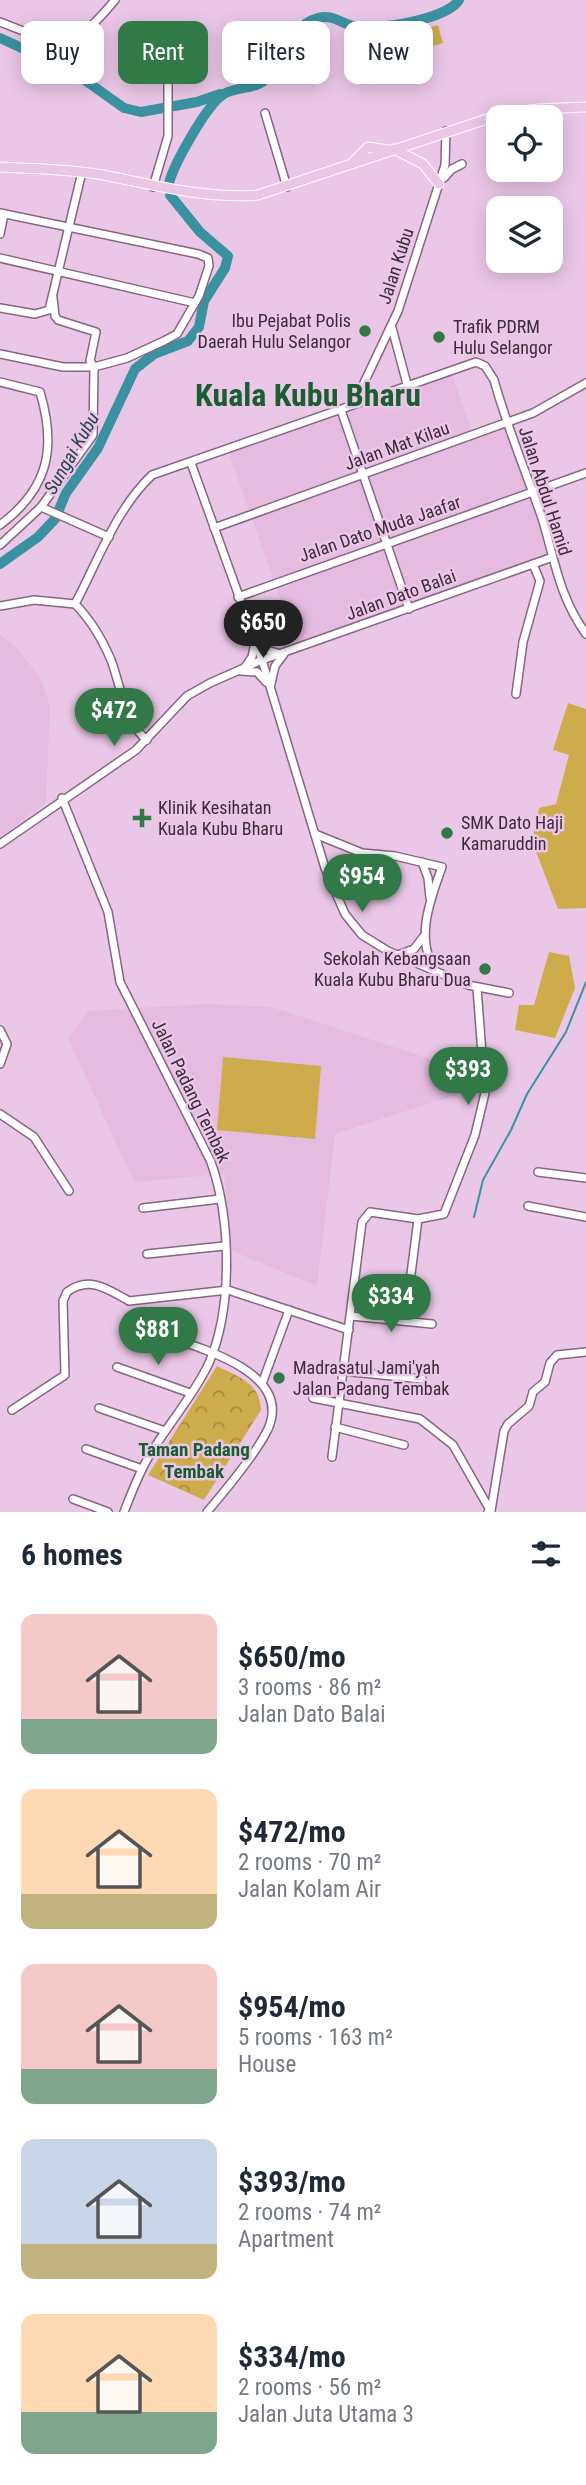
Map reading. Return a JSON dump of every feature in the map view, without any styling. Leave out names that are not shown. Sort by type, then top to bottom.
[{"type":"main road","points":[[392,149],[499,115],[586,105]]},
{"type":"main road","points":[[0,167],[82,173],[153,187],[241,196],[287,187],[349,165],[368,147],[392,149],[423,164],[439,184]]},
{"type":"street","points":[[0,22],[45,40],[68,41],[86,33],[115,0]]},
{"type":"street","points":[[153,187],[168,136],[168,84]]},
{"type":"street","points":[[265,113],[287,187]]},
{"type":"street","name":"Jalan Kubu","points":[[354,405],[391,327],[448,152],[446,131]]},
{"type":"street","points":[[439,184],[452,169],[462,163]]},
{"type":"street","points":[[0,308],[41,314],[49,310],[82,173]]},
{"type":"street","points":[[0,234],[2,213],[205,256],[209,266],[195,303],[172,338],[127,358],[94,367],[63,367],[0,354]]},
{"type":"street","points":[[0,258],[195,303]]},
{"type":"street","points":[[0,545],[41,507],[93,435],[94,367],[90,360],[96,332],[58,320],[53,298]]},
{"type":"street","points":[[391,327],[407,384]]},
{"type":"street","points":[[379,355],[397,353]]},
{"type":"street","name":"Jalan Abdul Hamid","points":[[423,379],[476,362],[489,370],[533,493],[550,558],[565,599],[586,634]]},
{"type":"street","points":[[402,367],[423,379]]},
{"type":"street","points":[[75,604],[109,537],[137,491],[152,475],[423,379]]},
{"type":"street","points":[[0,382],[40,391],[47,448],[45,473],[40,483],[20,508],[0,525]]},
{"type":"street","name":"Jalan Mat Kilau","points":[[214,528],[544,409],[586,383]]},
{"type":"street","points":[[341,410],[409,609]]},
{"type":"street","points":[[191,463],[262,660],[316,834],[345,914],[362,935],[398,955],[477,988],[509,993]]},
{"type":"street","name":"Jalan Dato Muda Jaafar","points":[[238,597],[586,473]]},
{"type":"street","points":[[41,507],[109,537]]},
{"type":"street","name":"Jalan Dato Balai","points":[[0,844],[147,740],[187,696],[262,660],[550,558]]},
{"type":"street","points":[[516,694],[523,642],[540,581],[533,565]]},
{"type":"street","points":[[0,606],[34,600],[75,604],[93,625],[110,658],[134,727],[147,740]]},
{"type":"street","points":[[256,645],[283,653],[272,671],[270,688]]},
{"type":"street","points":[[244,667],[252,657],[256,645]]},
{"type":"street","points":[[236,671],[257,672],[270,688]]},
{"type":"street","name":"Jalan Padang Tembak","points":[[62,798],[108,912],[120,982],[211,1162],[220,1199],[228,1290],[212,1354],[142,1469],[124,1512]]},
{"type":"street","points":[[316,834],[362,853],[442,867],[430,901],[424,936],[425,951],[435,971]]},
{"type":"street","points":[[422,862],[428,878],[430,901]]},
{"type":"street","points":[[398,955],[414,949],[424,936]]},
{"type":"street","points":[[332,1457],[360,1230],[364,1217],[370,1212],[418,1219],[444,1214],[481,1115],[485,1082],[477,988]]},
{"type":"street","points":[[0,1030],[7,1044],[0,1064]]},
{"type":"street","points":[[0,1114],[34,1137],[69,1191]]},
{"type":"street","points":[[538,1172],[586,1178]]},
{"type":"street","points":[[143,1208],[220,1199]]},
{"type":"street","points":[[528,1206],[586,1217]]},
{"type":"street","points":[[405,1321],[418,1219]]},
{"type":"street","points":[[147,1254],[224,1246]]},
{"type":"street","points":[[12,1409],[65,1375],[62,1313],[67,1292],[79,1286],[105,1286],[128,1301],[228,1290],[349,1330]]},
{"type":"street","points":[[263,1381],[289,1310]]},
{"type":"street","points":[[351,1316],[432,1324]]},
{"type":"street","points":[[140,1328],[237,1364],[263,1381],[271,1399],[267,1431],[207,1512]]},
{"type":"street","points":[[490,1511],[508,1424],[529,1406],[533,1392],[545,1382],[550,1363],[557,1355],[586,1352]]},
{"type":"street","points":[[117,1367],[190,1393]]},
{"type":"street","points":[[342,1371],[422,1379]]},
{"type":"street","points":[[313,1398],[418,1417],[453,1445],[490,1511]]},
{"type":"street","points":[[99,1408],[165,1432]]},
{"type":"street","points":[[335,1427],[404,1445]]},
{"type":"street","points":[[86,1449],[142,1469]]},
{"type":"street","points":[[73,1499],[107,1512]]},
{"type":"shaded area","points":[[452,374],[474,438],[504,427],[531,498],[547,556],[296,644],[229,453]]},
{"type":"shaded area","points":[[0,635],[15,646],[40,677],[50,706],[46,803],[0,837]]},
{"type":"shaded area","points":[[205,1004],[272,1007],[461,1069],[456,1095],[335,1134],[317,1286],[232,1251],[224,1174],[134,1182],[68,1038],[88,1011]]},
{"type":"green space","points":[[438,25],[443,43],[433,46],[433,26]]},
{"type":"green space","points":[[568,703],[586,709],[586,908],[558,909],[532,841],[539,808],[556,804],[569,755],[553,750]]},
{"type":"green space","points":[[549,952],[569,956],[575,988],[555,1038],[515,1030],[519,1005],[534,1005]]},
{"type":"green space","points":[[223,1057],[321,1066],[315,1139],[217,1130]]},
{"type":"green space","points":[[217,1366],[252,1387],[257,1393],[261,1410],[204,1500],[148,1475]]},
{"type":"waterway","name":"Sungai Kubu","points":[[169,183],[177,162],[209,109],[224,94],[264,81],[288,43],[308,22],[328,17],[353,26],[393,25],[440,13],[459,0]]},
{"type":"waterway","points":[[0,38],[72,71],[124,108],[141,112],[197,102],[220,94]]},
{"type":"waterway","name":"Sungai Kubu","points":[[0,564],[38,537],[55,519],[66,493],[98,448],[135,369],[154,354],[188,341],[199,327],[204,301],[225,268],[228,256],[200,232],[170,195]]},
{"type":"waterway","points":[[474,1217],[483,1180],[511,1130],[527,1094],[566,1032],[586,982]]},
{"type":"place","name":"Ibu Pejabat Polis Daerah Hulu Selangor","points":[[365,331]]},
{"type":"place","name":"Trafik PDRM Hulu Selangor","points":[[439,337]]},
{"type":"place","name":"Klinik Kesihatan Kuala Kubu Bharu","points":[[142,818]]},
{"type":"place","name":"SMK Dato Haji Kamaruddin","points":[[447,833]]},
{"type":"place","name":"Sekolah Kebangsaan Kuala Kubu Bharu Dua","points":[[485,969]]},
{"type":"place","name":"Madrasatul Jami'yah Jalan Padang Tembak","points":[[279,1378]]},
{"type":"district","name":"Kuala Kubu Bharu","points":[[308,395]]},
{"type":"district","name":"Taman Padang Tembak","points":[[194,1460]]}]
